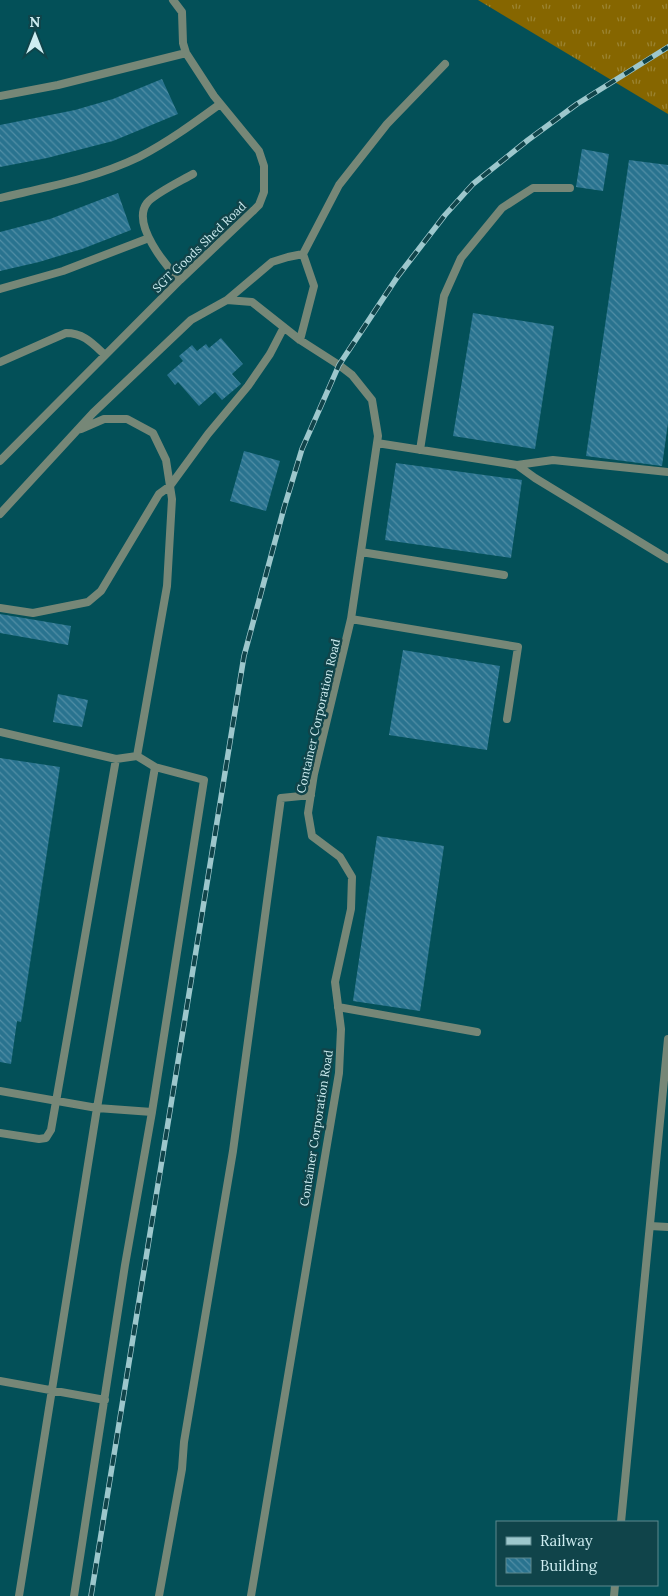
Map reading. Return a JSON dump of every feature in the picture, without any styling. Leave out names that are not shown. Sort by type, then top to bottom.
[{"type":"lane","points":[[0,96],[58,85],[186,53],[183,43],[182,12],[173,0]]},
{"type":"lane","name":"SGT Goods Shed Road","points":[[0,461],[180,280],[259,205],[264,192],[264,166],[259,151],[220,104],[186,53]]},
{"type":"lane","points":[[300,340],[314,286],[303,254],[339,185],[387,124],[446,64]]},
{"type":"lane","points":[[0,198],[69,182],[132,160],[168,141],[220,104]]},
{"type":"lane","points":[[180,280],[165,263],[149,238],[143,222],[144,208],[153,197],[193,174]]},
{"type":"lane","points":[[420,450],[444,296],[461,258],[502,208],[533,188],[570,188]]},
{"type":"lane","points":[[0,289],[63,271],[149,238]]},
{"type":"lane","points":[[0,514],[76,431],[191,320],[228,300],[272,262],[303,254]]},
{"type":"lane","name":"Container Corporation Road","points":[[228,300],[252,302],[300,340],[352,375],[372,400],[378,436],[352,619],[314,774],[308,813],[312,836],[340,857],[352,878],[351,909],[335,982],[341,1029],[339,1073],[251,1596]]},
{"type":"lane","points":[[0,608],[33,614],[88,602],[101,591],[159,494],[170,486],[208,434],[248,386],[270,354],[284,328]]},
{"type":"lane","points":[[0,362],[66,333],[85,337],[106,355]]},
{"type":"lane","points":[[76,431],[104,419],[127,419],[153,433],[166,460],[172,499],[167,586],[138,756]]},
{"type":"lane","points":[[377,443],[517,464],[552,460],[668,472]]},
{"type":"lane","points":[[517,464],[535,478],[668,559]]},
{"type":"lane","points":[[361,552],[504,575]]},
{"type":"lane","points":[[352,619],[518,648],[507,719]]},
{"type":"lane","points":[[0,732],[116,759],[138,756],[155,767],[204,780],[152,1112],[125,1265],[74,1596]]},
{"type":"lane","points":[[0,1133],[39,1139],[46,1138],[51,1130],[116,759]]},
{"type":"lane","points":[[19,1596],[97,1108],[155,767]]},
{"type":"lane","points":[[160,1596],[233,1151],[281,798],[311,795]]},
{"type":"lane","points":[[338,1007],[477,1032]]},
{"type":"lane","points":[[621,1521],[668,1039]]},
{"type":"lane","points":[[0,1091],[97,1108],[152,1112]]},
{"type":"lane","points":[[650,1226],[668,1227]]},
{"type":"lane","points":[[0,1382],[105,1400]]},
{"type":"green space","points":[[478,0],[668,0],[668,114]]},
{"type":"building","points":[[162,79],[178,114],[113,141],[47,158],[0,167],[0,125],[75,110],[113,99]]},
{"type":"building","points":[[582,149],[609,154],[603,191],[576,187]]},
{"type":"building","points":[[629,160],[668,165],[668,423],[662,466],[586,456]]},
{"type":"building","points":[[118,193],[131,230],[82,249],[0,271],[0,232],[50,219]]},
{"type":"building","points":[[473,313],[554,326],[535,449],[453,436]]},
{"type":"building","points":[[221,338],[243,364],[232,374],[241,384],[222,400],[215,392],[199,406],[178,382],[175,385],[167,375],[183,361],[179,356],[192,345],[197,351],[206,344],[209,348]]},
{"type":"building","points":[[244,451],[280,461],[266,511],[230,501]]},
{"type":"building","points":[[396,463],[522,480],[511,558],[385,540]]},
{"type":"building","points":[[0,614],[71,626],[68,645],[0,633]]},
{"type":"building","points":[[403,650],[500,666],[487,750],[389,735]]},
{"type":"building","points":[[58,694],[88,700],[82,727],[53,722]]},
{"type":"building","points":[[0,758],[60,767],[21,1022],[17,1021],[11,1064],[0,1062]]},
{"type":"building","points":[[377,836],[444,846],[420,1011],[353,1001]]},
{"type":"railway","points":[[91,1596],[244,656],[302,449],[339,365],[398,276],[445,215],[473,184],[577,104],[668,47]]}]
